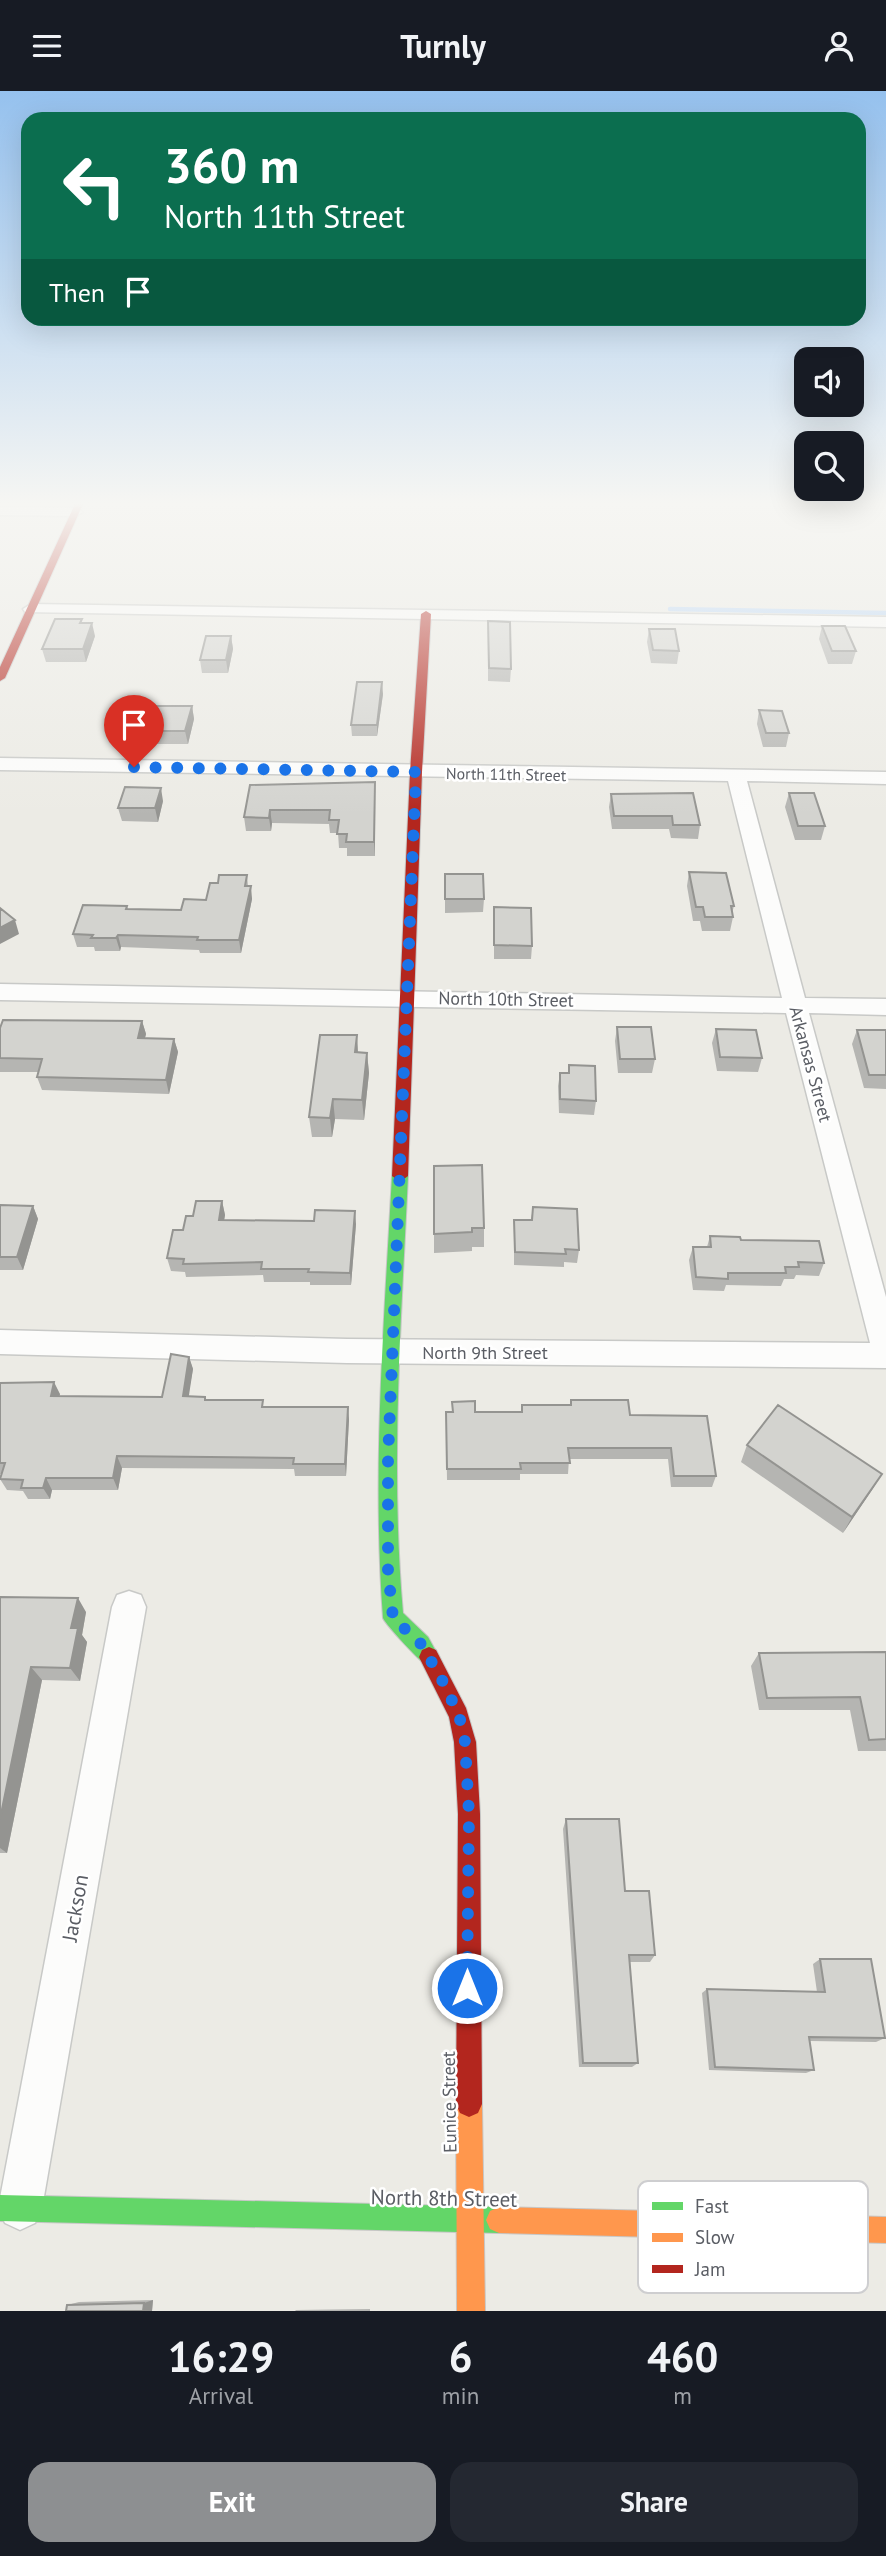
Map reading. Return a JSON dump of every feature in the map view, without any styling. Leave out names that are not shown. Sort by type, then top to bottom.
[{"type":"street","points":[[1,675],[31,609],[886,622]]},
{"type":"street","name":"Eunice Street","points":[[426,614],[416,772],[387,1507],[391,1613],[401,1627],[421,1644],[441,1678],[459,1715],[465,1742],[469,1814],[467,1962],[471,2311]]},
{"type":"street","name":"North 11th Street","points":[[0,764],[886,778]]},
{"type":"street","name":"Arkansas Street","points":[[736,776],[886,1354]]},
{"type":"street","name":"North 10th Street","points":[[0,992],[886,1007]]},
{"type":"street","name":"North 9th Street","points":[[0,1342],[392,1351],[886,1354]]},
{"type":"street","name":"Jackson","points":[[10,2208],[129,1607]]},
{"type":"street","name":"North 8th Street","points":[[10,2208],[638,2224]]},
{"type":"street","name":"North 8th Street","points":[[868,2230],[886,2230]]},
{"type":"building","points":[[55,619],[82,619],[80,623],[92,623],[83,649],[42,649]]},
{"type":"building","points":[[488,621],[510,622],[511,669],[489,668]]},
{"type":"building","points":[[822,626],[845,626],[856,651],[832,651]]},
{"type":"building","points":[[649,629],[675,629],[679,651],[653,650]]},
{"type":"building","points":[[206,636],[231,636],[226,660],[200,660]]},
{"type":"building","points":[[357,682],[382,682],[377,725],[351,725]]},
{"type":"building","points":[[149,706],[192,706],[185,731],[146,731],[147,727],[142,727]]},
{"type":"building","points":[[759,710],[782,711],[789,733],[766,733]]},
{"type":"building","points":[[375,782],[374,842],[346,842],[347,834],[337,834],[339,820],[329,820],[330,810],[270,810],[269,818],[244,817],[250,785]]},
{"type":"building","points":[[125,787],[161,788],[155,808],[118,808]]},
{"type":"building","points":[[693,793],[700,825],[673,825],[672,816],[614,816],[611,794]]},
{"type":"building","points":[[789,793],[814,793],[825,826],[798,826]]},
{"type":"building","points":[[689,872],[726,873],[734,906],[731,906],[733,917],[705,917],[703,907],[696,907]]},
{"type":"building","points":[[445,874],[483,874],[484,899],[445,899]]},
{"type":"building","points":[[219,875],[247,875],[245,886],[251,886],[239,940],[118,935],[116,938],[91,938],[93,935],[73,934],[83,905],[181,910],[184,899],[206,900],[210,883],[218,883]]},
{"type":"building","points":[[494,907],[531,908],[532,946],[494,945]]},
{"type":"building","points":[[0,908],[15,920],[0,928]]},
{"type":"building","points":[[3,1020],[142,1021],[138,1038],[174,1039],[166,1080],[37,1077],[42,1059],[0,1058],[0,1028]]},
{"type":"building","points":[[617,1027],[651,1027],[655,1059],[620,1059]]},
{"type":"building","points":[[716,1029],[756,1030],[762,1058],[720,1057]]},
{"type":"building","points":[[857,1030],[886,1030],[886,1075],[869,1075]]},
{"type":"building","points":[[320,1035],[357,1035],[355,1052],[367,1053],[362,1100],[333,1099],[330,1118],[309,1117]]},
{"type":"building","points":[[569,1065],[595,1066],[596,1101],[560,1099],[560,1073],[569,1073]]},
{"type":"building","points":[[482,1165],[484,1228],[472,1228],[472,1232],[434,1234],[434,1166]]},
{"type":"building","points":[[196,1201],[222,1201],[219,1220],[314,1221],[315,1210],[355,1211],[350,1273],[308,1272],[309,1269],[261,1269],[262,1262],[183,1264],[184,1259],[167,1258],[173,1230],[183,1230],[186,1216],[193,1216]]},
{"type":"building","points":[[0,1205],[33,1206],[17,1257],[0,1257]]},
{"type":"building","points":[[533,1207],[577,1209],[579,1250],[565,1249],[566,1254],[515,1252],[514,1220],[532,1220]]},
{"type":"building","points":[[710,1236],[740,1237],[741,1240],[819,1241],[824,1263],[798,1262],[799,1267],[785,1267],[786,1273],[728,1273],[728,1279],[696,1277],[693,1247],[711,1247]]},
{"type":"building","points":[[171,1354],[189,1357],[183,1396],[205,1397],[205,1400],[263,1400],[262,1407],[348,1407],[345,1464],[293,1464],[294,1458],[117,1456],[113,1478],[46,1478],[43,1488],[21,1488],[23,1480],[0,1479],[5,1463],[0,1463],[0,1383],[54,1382],[51,1396],[162,1397]]},
{"type":"building","points":[[571,1400],[628,1400],[630,1415],[707,1416],[716,1476],[674,1476],[671,1448],[568,1448],[570,1463],[520,1463],[521,1469],[447,1469],[446,1412],[453,1412],[452,1402],[475,1401],[475,1412],[522,1412],[522,1405],[571,1405]]},
{"type":"building","points":[[778,1405],[882,1474],[852,1517],[747,1445]]},
{"type":"building","points":[[0,1597],[78,1598],[71,1628],[78,1628],[70,1668],[31,1667],[0,1819]]},
{"type":"building","points":[[886,1652],[886,1739],[869,1740],[860,1697],[767,1698],[759,1653]]},
{"type":"building","points":[[566,1819],[619,1819],[625,1891],[649,1891],[655,1955],[629,1955],[638,2063],[583,2063]]},
{"type":"building","points":[[820,1959],[871,1959],[885,2038],[809,2037],[814,2070],[715,2067],[707,1989],[825,1992]]},
{"type":"building","points":[[144,2303],[143,2311],[66,2311],[67,2305]]},
{"type":"waterway","points":[[670,609],[886,613]]},
{"type":"traffic: fast","points":[[400,1176],[387,1453],[389,1564],[393,1618],[421,1644],[429,1657]]},
{"type":"traffic: fast","points":[[0,2208],[499,2220]]},
{"type":"traffic: slow","points":[[469,2104],[471,2311]]},
{"type":"traffic: slow","points":[[499,2220],[638,2224]]},
{"type":"traffic: slow","points":[[868,2230],[886,2230]]},
{"type":"traffic: jam","points":[[0,678],[32,608]]},
{"type":"traffic: jam","points":[[400,1176],[416,772],[426,614]]},
{"type":"traffic: jam","points":[[429,1657],[459,1715],[465,1742],[469,1814],[469,2104]]},
{"type":"route","points":[[134,767],[416,772],[388,1459],[388,1570],[393,1618],[421,1644],[441,1678],[459,1715],[465,1742],[469,1814],[467,1988]]}]
